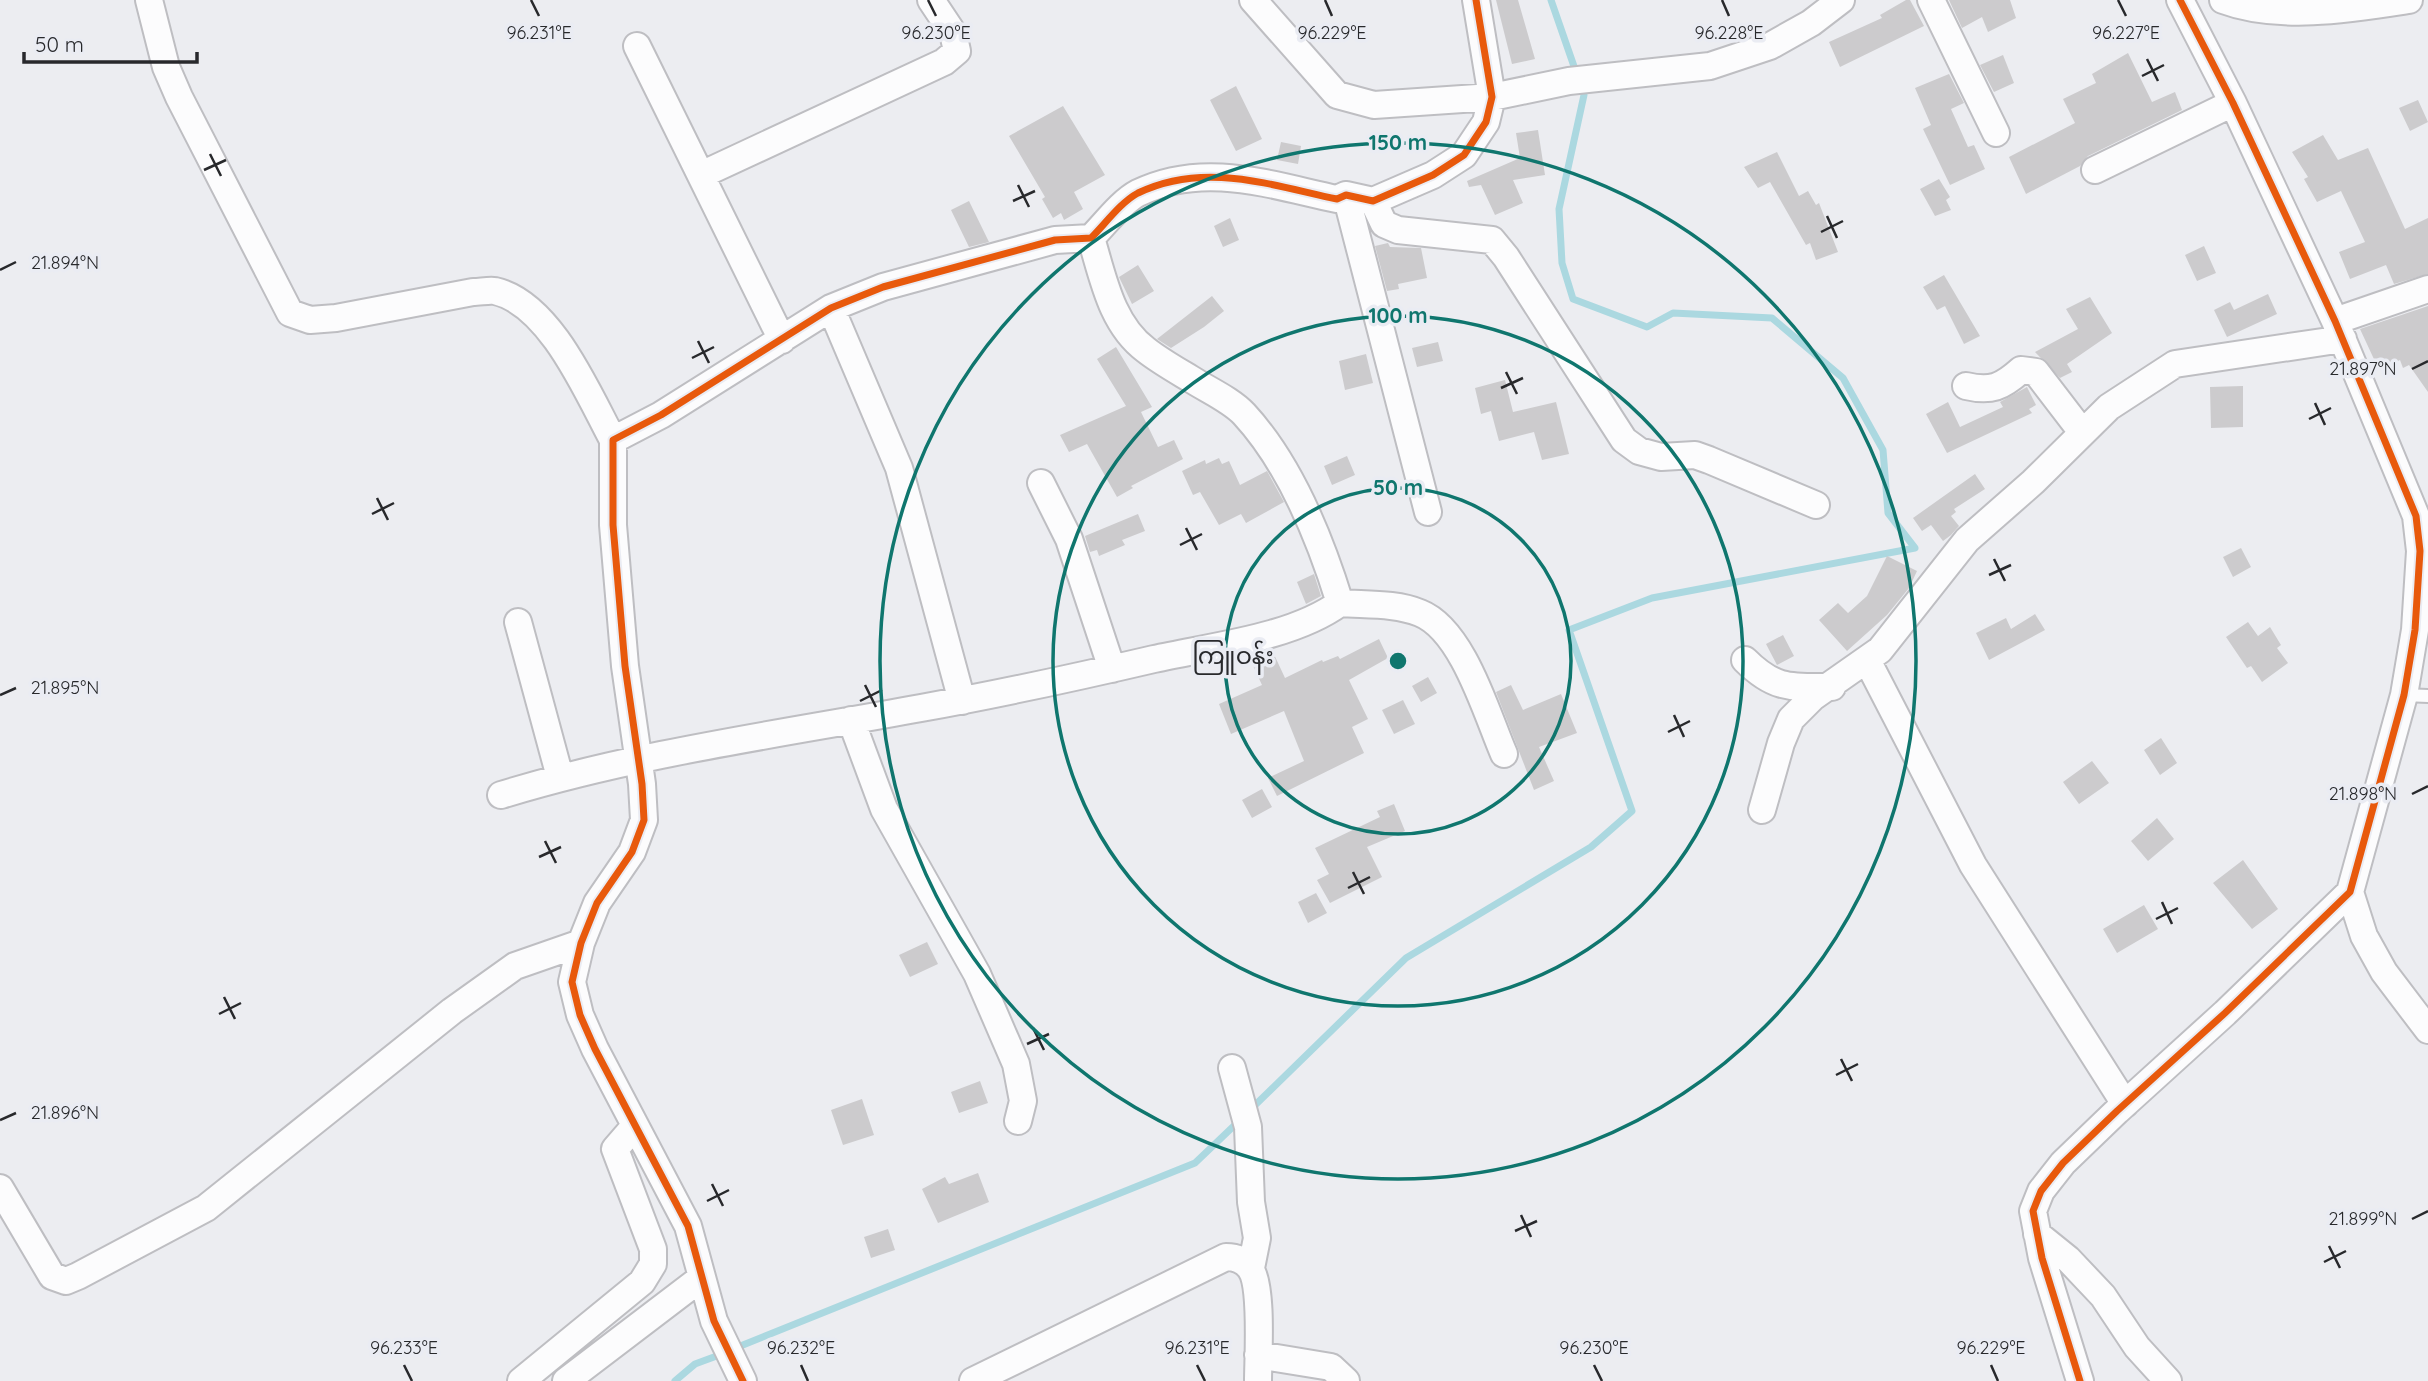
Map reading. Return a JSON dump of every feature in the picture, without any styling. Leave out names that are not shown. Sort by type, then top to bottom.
[{"type":"street","points":[[149,0],[166,67],[179,97],[290,313],[310,320],[336,318],[473,292],[495,291],[545,323],[565,351],[613,440],[613,524],[625,666],[636,758],[642,784],[644,820],[632,852],[597,903],[581,943],[572,982],[580,1015],[634,1127],[688,1226],[697,1254],[700,1279],[714,1321],[740,1375]]},
{"type":"street","points":[[701,175],[944,62],[957,51],[953,33],[931,0]]},
{"type":"street","points":[[1253,0],[1337,95],[1374,105],[1492,97],[1569,81],[1710,66],[1770,46],[1811,23],[1841,0]]},
{"type":"street","points":[[613,440],[660,415],[831,308],[883,287],[1055,240],[1091,238],[1136,194],[1191,176],[1241,177],[1337,199],[1346,195],[1373,201],[1433,175],[1464,155],[1486,122],[1492,97],[1476,0]]},
{"type":"street","points":[[1931,0],[1996,132]]},
{"type":"street","points":[[2080,1381],[2033,1211],[2041,1191],[2063,1163],[2350,892],[2416,695],[2422,628],[2422,515],[2233,103],[2180,0]]},
{"type":"street","points":[[2223,0],[2267,10],[2339,9],[2409,0]]},
{"type":"street","points":[[637,46],[782,340]]},
{"type":"street","points":[[2095,170],[2233,103]]},
{"type":"street","points":[[1346,195],[1428,512]]},
{"type":"street","points":[[1373,201],[1384,224],[1398,230],[1492,240],[1506,257],[1618,431],[1639,451],[1661,457],[1695,455],[1815,505]]},
{"type":"street","points":[[1091,238],[1114,308],[1125,329],[1144,349],[1242,412],[1268,443],[1288,478],[1331,574],[1340,603]]},
{"type":"street","points":[[1762,810],[1780,743],[1791,719],[1813,697],[1832,687],[1880,650],[1967,540],[2033,482],[2109,407],[2175,364],[2339,330],[2428,289]]},
{"type":"street","points":[[831,308],[899,467],[962,701]]},
{"type":"street","points":[[1966,386],[1986,391],[2010,380],[2021,370],[2036,372],[2081,432]]},
{"type":"street","points":[[1041,483],[1069,539],[1112,669]]},
{"type":"street","points":[[501,795],[636,758],[962,701],[1287,629],[1319,619],[1340,603],[1405,608],[1434,621],[1461,654],[1504,754]]},
{"type":"street","points":[[518,622],[561,777]]},
{"type":"street","points":[[1745,660],[1764,679],[1785,687],[1832,687]]},
{"type":"street","points":[[1867,660],[1973,865],[2124,1104]]},
{"type":"street","points":[[851,720],[884,810],[977,974],[1016,1064],[1023,1101],[1018,1121]]},
{"type":"street","points":[[2350,892],[2364,936],[2384,972],[2428,1030]]},
{"type":"street","points":[[0,1188],[52,1276],[66,1281],[79,1276],[206,1208],[452,1012],[515,966],[581,943]]},
{"type":"street","points":[[1232,1068],[1244,1116],[1257,1238],[1251,1268],[1258,1300],[1258,1368],[1331,1367],[1346,1381]]},
{"type":"street","points":[[520,1381],[642,1282],[653,1264],[653,1249],[615,1149],[634,1127]]},
{"type":"street","points":[[2038,1234],[2068,1259],[2103,1296],[2137,1347],[2168,1381]]},
{"type":"street","points":[[974,1381],[1213,1261],[1234,1257],[1251,1268]]},
{"type":"street","points":[[566,1381],[700,1279]]},
{"type":"building","points":[[1496,0],[1518,0],[1535,59],[1512,64]]},
{"type":"building","points":[[1910,0],[1924,26],[1840,67],[1829,42],[1882,18],[1880,15]]},
{"type":"building","points":[[1949,0],[2010,0],[2016,18],[1988,32],[1982,17],[1962,28]]},
{"type":"building","points":[[2128,53],[2152,102],[2175,92],[2182,110],[2088,156],[2080,166],[2026,194],[2009,157],[2075,123],[2063,99],[2096,83],[2092,74]]},
{"type":"building","points":[[2003,55],[2014,83],[1994,92],[1980,65]]},
{"type":"building","points":[[1949,74],[1964,103],[1951,109],[1968,147],[1974,145],[1985,169],[1950,185],[1923,129],[1931,125],[1915,88]]},
{"type":"building","points":[[1236,86],[1262,139],[1236,151],[1210,100]]},
{"type":"building","points":[[2418,100],[2428,122],[2410,131],[2399,108]]},
{"type":"building","points":[[1063,106],[1105,175],[1074,192],[1083,209],[1064,220],[1061,213],[1053,218],[1042,199],[1045,197],[1009,136]]},
{"type":"building","points":[[1538,130],[1545,175],[1513,180],[1523,203],[1495,215],[1481,185],[1469,187],[1467,181],[1520,158],[1516,133]]},
{"type":"building","points":[[2323,135],[2338,160],[2368,148],[2405,229],[2428,218],[2428,274],[2394,284],[2386,265],[2350,279],[2339,252],[2365,242],[2341,191],[2317,202],[2304,179],[2308,177],[2292,152]]},
{"type":"building","points":[[1281,142],[1301,146],[1298,164],[1277,160]]},
{"type":"building","points":[[1777,152],[1799,196],[1808,191],[1816,205],[1819,203],[1838,252],[1816,260],[1810,243],[1806,245],[1770,182],[1758,188],[1744,167]]},
{"type":"building","points":[[1939,179],[1950,197],[1946,200],[1951,210],[1935,216],[1920,189]]},
{"type":"building","points":[[969,201],[989,242],[969,247],[951,210]]},
{"type":"building","points":[[1230,218],[1239,240],[1223,247],[1214,226]]},
{"type":"building","points":[[1388,243],[1390,247],[1421,248],[1427,278],[1398,284],[1399,289],[1387,291],[1375,246]]},
{"type":"building","points":[[2204,246],[2216,273],[2197,281],[2185,255]]},
{"type":"building","points":[[1138,265],[1154,291],[1132,304],[1119,277]]},
{"type":"building","points":[[1944,275],[1980,336],[1964,344],[1945,306],[1937,310],[1923,287]]},
{"type":"building","points":[[2268,294],[2277,314],[2227,337],[2214,310],[2230,302],[2234,310]]},
{"type":"building","points":[[1212,296],[1224,311],[1204,327],[1171,348],[1157,339]]},
{"type":"building","points":[[2090,297],[2112,333],[2067,364],[2072,372],[2060,378],[2035,352],[2078,329],[2066,309]]},
{"type":"building","points":[[2428,306],[2428,392],[2409,365],[2403,368],[2400,360],[2379,370],[2360,329]]},
{"type":"building","points":[[1438,342],[1443,361],[1417,367],[1412,348]]},
{"type":"building","points":[[1116,347],[1152,407],[1141,412],[1158,447],[1174,440],[1183,459],[1131,486],[1133,488],[1117,497],[1087,444],[1069,452],[1060,435],[1126,406],[1097,359]]},
{"type":"building","points":[[1366,354],[1373,383],[1345,390],[1339,361]]},
{"type":"building","points":[[1505,380],[1513,412],[1556,402],[1569,454],[1542,460],[1534,432],[1499,441],[1491,411],[1481,414],[1475,388]]},
{"type":"building","points":[[2243,386],[2243,427],[2211,428],[2210,387]]},
{"type":"building","points":[[2027,387],[2036,405],[2029,409],[2032,413],[1947,453],[1926,414],[1948,402],[1960,427],[2003,407],[2000,402]]},
{"type":"building","points":[[1347,456],[1355,475],[1332,485],[1324,466]]},
{"type":"building","points":[[1219,458],[1222,464],[1229,461],[1240,485],[1267,471],[1284,502],[1246,523],[1241,514],[1219,525],[1200,492],[1193,495],[1182,471],[1205,460],[1206,464]]},
{"type":"building","points":[[1975,474],[1985,489],[1954,509],[1956,512],[1951,516],[1959,526],[1951,535],[1943,541],[1931,525],[1922,531],[1913,518]]},
{"type":"building","points":[[1138,514],[1145,531],[1122,540],[1125,545],[1099,556],[1097,550],[1090,552],[1085,536]]},
{"type":"building","points":[[2241,548],[2251,567],[2233,577],[2223,557]]},
{"type":"building","points":[[1887,556],[1917,571],[1909,588],[1887,615],[1847,651],[1819,620],[1838,603],[1848,613],[1867,596]]},
{"type":"building","points":[[1314,574],[1321,596],[1306,604],[1297,582]]},
{"type":"building","points":[[2035,614],[2045,630],[1989,660],[1976,633],[2006,618],[2011,629]]},
{"type":"building","points":[[2248,622],[2258,636],[2270,627],[2281,645],[2277,648],[2288,663],[2262,682],[2251,666],[2247,668],[2226,637]]},
{"type":"building","points":[[1783,635],[1794,656],[1777,665],[1766,644]]},
{"type":"building","points":[[1379,639],[1388,658],[1349,680],[1368,719],[1352,727],[1364,753],[1277,796],[1268,778],[1304,761],[1284,711],[1231,734],[1219,704],[1262,685],[1249,657],[1272,650],[1285,678],[1322,660],[1323,662],[1338,656],[1340,659]]},
{"type":"building","points":[[1428,677],[1437,693],[1421,702],[1412,686]]},
{"type":"building","points":[[1511,685],[1523,710],[1561,694],[1577,733],[1539,747],[1554,781],[1534,790],[1496,692]]},
{"type":"building","points":[[1403,700],[1415,724],[1394,734],[1382,710]]},
{"type":"building","points":[[2161,738],[2177,763],[2160,775],[2144,750]]},
{"type":"building","points":[[2092,761],[2109,783],[2079,804],[2063,782]]},
{"type":"building","points":[[1262,789],[1272,807],[1252,818],[1242,800]]},
{"type":"building","points":[[1394,804],[1405,831],[1367,847],[1382,877],[1330,903],[1317,880],[1329,874],[1315,848],[1380,817],[1377,811]]},
{"type":"building","points":[[2157,818],[2174,839],[2148,861],[2131,841]]},
{"type":"building","points":[[2243,860],[2278,909],[2252,929],[2213,883]]},
{"type":"building","points":[[1316,893],[1327,913],[1308,923],[1298,902]]},
{"type":"building","points":[[2144,905],[2158,929],[2117,953],[2103,929]]},
{"type":"building","points":[[927,942],[938,964],[910,977],[899,955]]},
{"type":"building","points":[[980,1081],[988,1103],[959,1113],[951,1092]]},
{"type":"building","points":[[862,1099],[874,1135],[843,1145],[831,1110]]},
{"type":"building","points":[[978,1173],[989,1202],[938,1223],[922,1189],[945,1177],[949,1184]]},
{"type":"building","points":[[888,1229],[895,1250],[871,1258],[864,1237]]},
{"type":"waterway","points":[[1551,0],[1577,75]]},
{"type":"waterway","points":[[1250,1110],[1406,958],[1591,847],[1632,811],[1569,630],[1652,598],[1915,548],[1888,513],[1883,450],[1843,378],[1772,318],[1673,313],[1647,327],[1573,299],[1562,263],[1559,209],[1584,95],[1581,87]]},
{"type":"waterway","points":[[733,1349],[1195,1163],[1239,1121]]},
{"type":"waterway","points":[[675,1381],[695,1364],[722,1354]]},
{"type":"cycle path","points":[[743,1381],[714,1321],[688,1226],[595,1049],[580,1015],[572,982],[581,943],[597,903],[632,852],[644,820],[642,784],[625,666],[613,525],[613,440],[661,415],[831,308],[883,287],[1055,240],[1091,238],[1132,197],[1163,183],[1188,178],[1237,179],[1337,199],[1346,195],[1373,201],[1433,175],[1464,155],[1486,122],[1492,97],[1476,0]]},
{"type":"cycle path","points":[[2080,1381],[2042,1258],[2033,1211],[2041,1191],[2063,1163],[2225,1013],[2350,892],[2404,695],[2415,630],[2420,551],[2416,516],[2335,321],[2233,103],[2180,0]]},
{"type":"district","name":"ကြူဝန်း","points":[[1233,655]]}]
